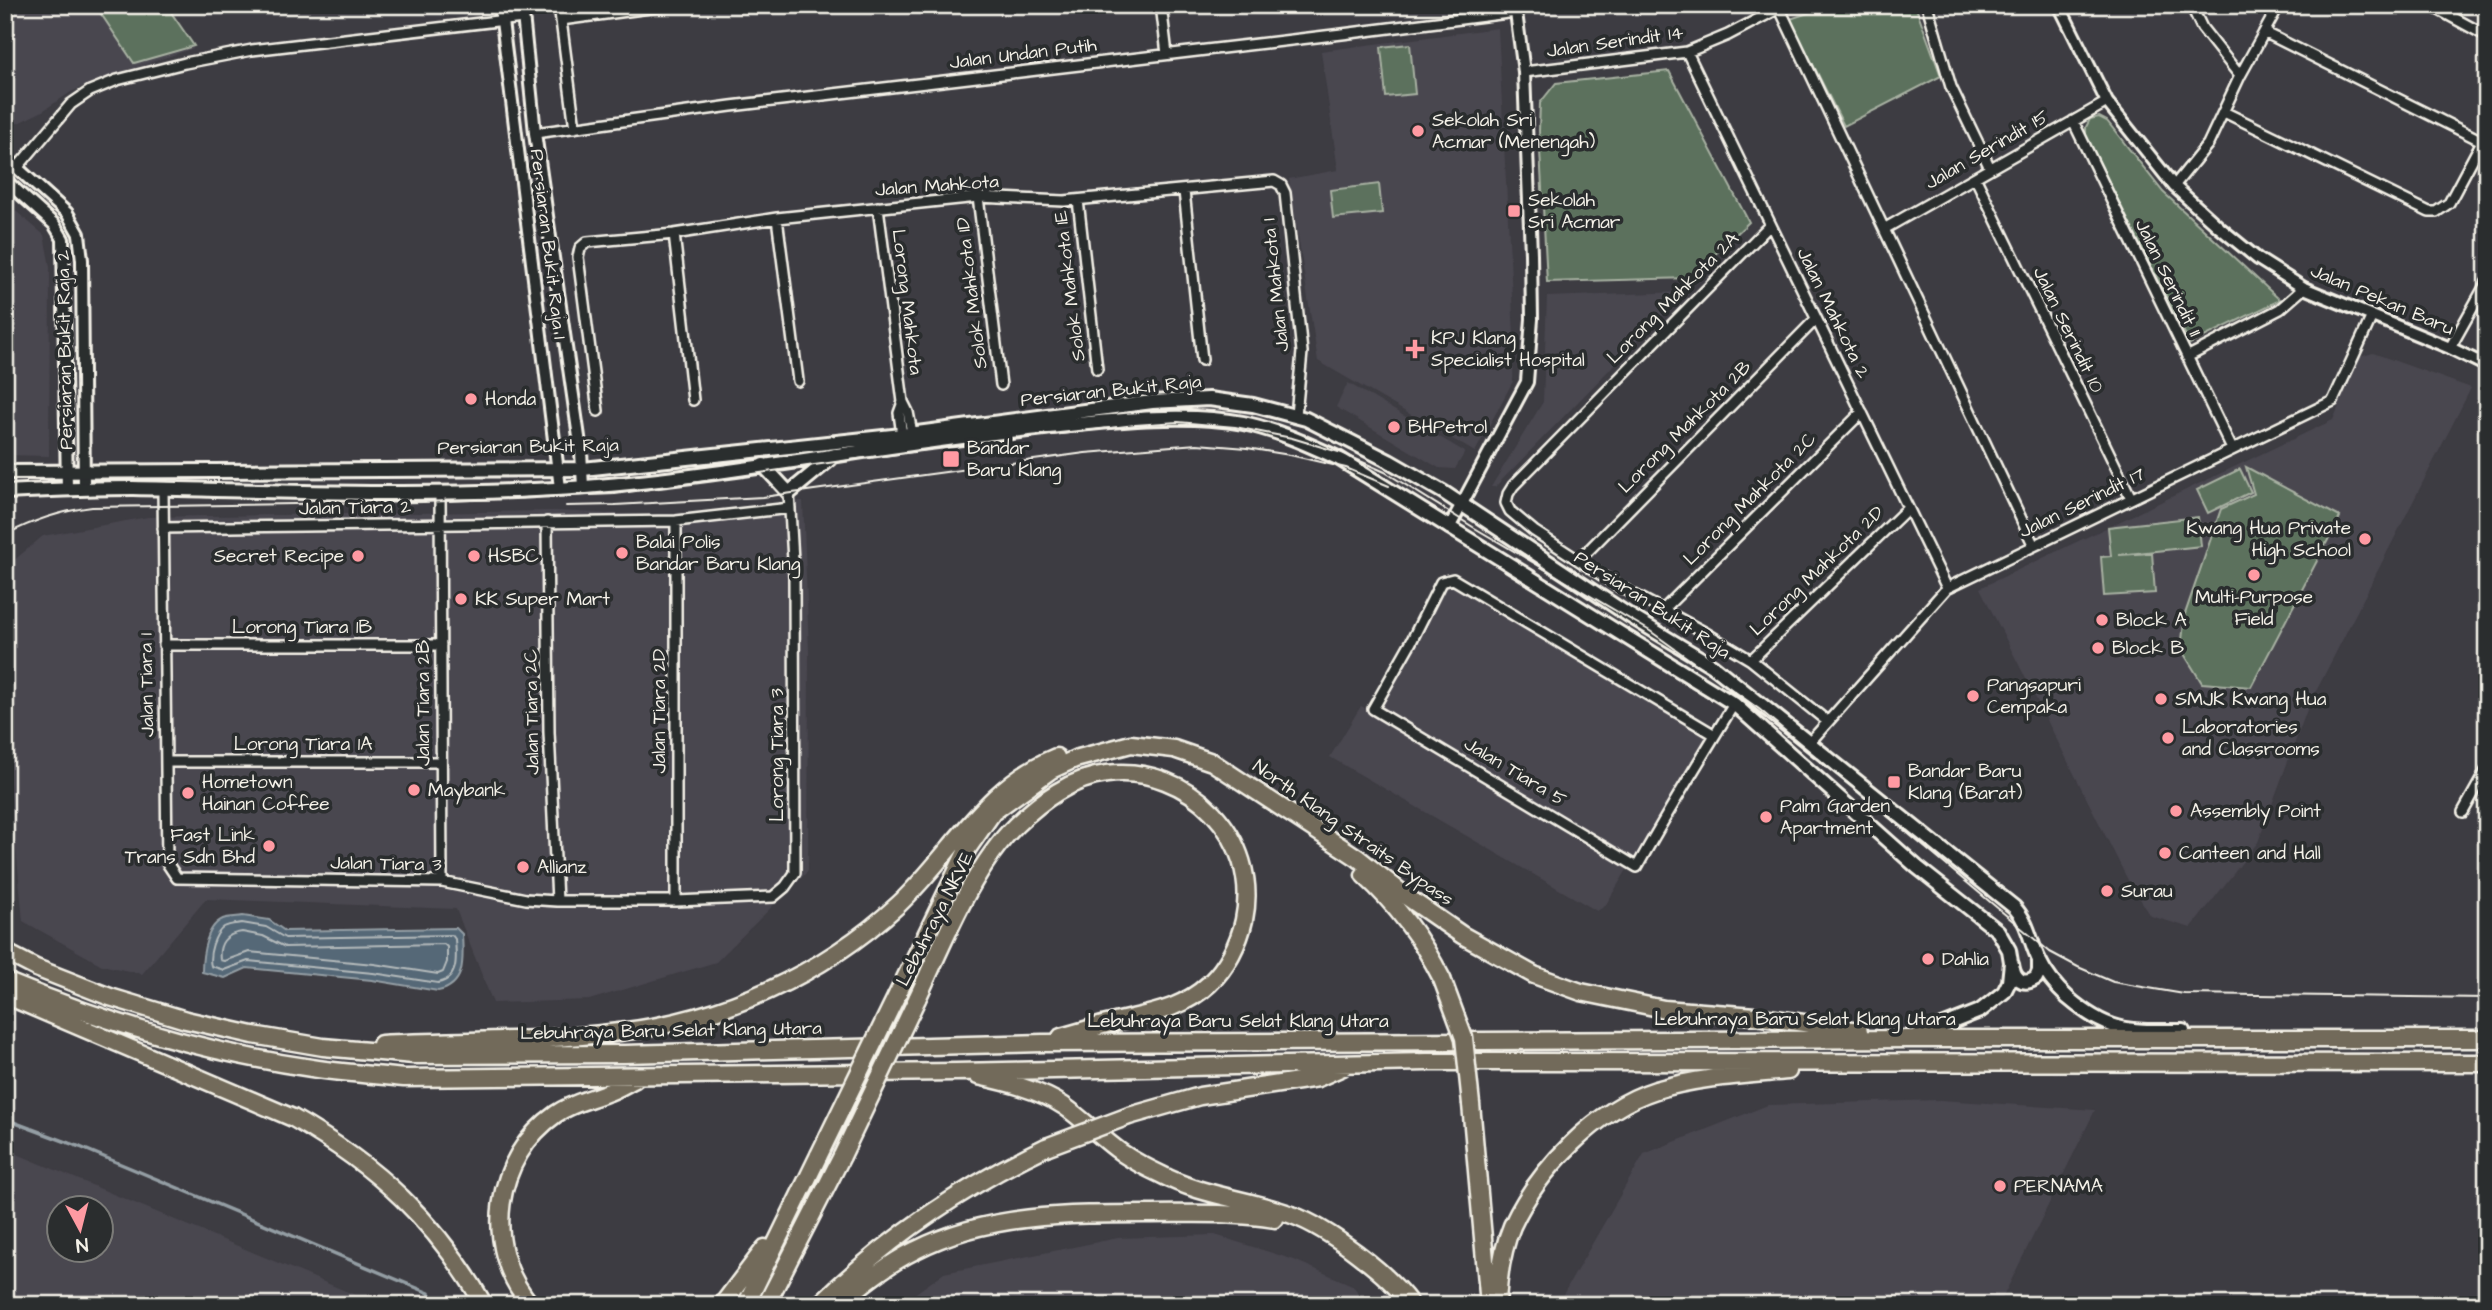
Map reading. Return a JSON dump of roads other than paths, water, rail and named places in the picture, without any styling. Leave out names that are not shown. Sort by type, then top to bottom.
[{"type":"highway","points":[[323,1047],[530,1039],[620,1032],[676,1022],[723,1009],[770,991],[846,948],[900,903],[999,791],[1015,779],[1046,761],[1082,748],[1100,744],[1131,744]]},
{"type":"highway","name":"North Klang Straits Bypass","points":[[807,1181],[968,848],[993,812],[1051,770],[1075,759],[1131,744],[1174,749],[1212,762],[1326,835],[1462,935],[1534,975],[1581,992],[1664,1009],[1755,1016],[1910,1039]]},
{"type":"highway","name":"Lebuhraya NKVE","points":[[766,1305],[842,1156],[977,876],[1014,826],[1041,802],[1081,780],[1106,774],[1135,773],[1165,781],[1194,796],[1226,827],[1237,846],[1248,889],[1246,910],[1234,950],[1224,967],[1210,984],[1194,996],[1158,1013],[1109,1023],[1042,1043]]},
{"type":"highway","points":[[1326,835],[1405,917],[1428,951],[1442,979],[1464,1038],[1489,1305]]},
{"type":"highway","name":"Lebuhraya Baru Selat Klang Utara","points":[[5,951],[36,968],[110,997],[186,1020],[323,1047],[414,1055],[625,1054],[1042,1043],[2487,1039]]},
{"type":"highway","points":[[5,981],[124,1026],[228,1053],[319,1070],[404,1078],[956,1072],[1352,1064],[1849,1061],[2039,1064],[2487,1063]]},
{"type":"highway","points":[[5,995],[316,1130],[362,1161],[401,1194],[458,1262],[484,1305]]},
{"type":"highway","points":[[1497,1305],[1503,1260],[1512,1228],[1525,1204],[1559,1155],[1619,1106],[1654,1091],[1701,1079],[1811,1069],[1849,1061]]},
{"type":"highway","points":[[819,1305],[886,1247],[923,1220],[984,1180],[1046,1147],[1129,1116],[1200,1096],[1318,1078],[1352,1064]]},
{"type":"highway","points":[[956,1072],[989,1078],[1038,1093],[1062,1105],[1121,1152],[1161,1175],[1195,1188],[1294,1216],[1316,1227],[1377,1271],[1411,1305]]},
{"type":"highway","points":[[531,1305],[512,1277],[506,1263],[501,1236],[502,1197],[514,1159],[534,1132],[558,1112],[574,1103],[607,1093],[640,1076]]},
{"type":"highway","points":[[722,1305],[763,1252],[807,1181]]},
{"type":"highway","points":[[746,1305],[807,1181]]},
{"type":"highway","points":[[837,1305],[868,1279],[916,1250],[963,1231],[1010,1220],[1100,1214],[1222,1214],[1266,1217],[1316,1227]]},
{"type":"main road","name":"Persiaran Bukit Raja","points":[[5,472],[583,469],[907,434],[1152,402],[1198,400],[1253,404],[1296,415],[1389,461],[1713,666],[2014,907],[2022,916],[2039,960],[2057,988],[2094,1019],[2110,1026],[2138,1031],[2191,1031],[2256,1040]]},
{"type":"main road","name":"Persiaran Bukit Raja","points":[[5,492],[163,489],[440,493],[583,487],[1079,424],[1172,419],[1240,423],[1280,432],[1338,458],[1734,704],[1917,867],[1998,932],[2009,950],[2011,961]]},
{"type":"main road","points":[[763,465],[789,493],[837,453]]},
{"type":"main road","points":[[2011,961],[2019,981],[2025,982],[2036,978],[2039,960]]},
{"type":"main road","points":[[1910,1039],[1980,1011],[1995,1000],[2004,992],[2009,982],[2011,961]]},
{"type":"street","name":"Persiaran Bukit Raja 1","points":[[500,5],[560,488]]},
{"type":"street","name":"Persiaran Bukit Raja 1","points":[[522,5],[535,134],[583,469],[583,487]]},
{"type":"street","points":[[559,5],[575,128]]},
{"type":"street","points":[[561,20],[672,5]]},
{"type":"street","points":[[1161,5],[1167,54]]},
{"type":"street","points":[[1927,5],[1951,87],[1990,168]]},
{"type":"street","name":"Jalan Pekan Baru","points":[[2059,5],[2107,102],[2174,186],[2258,259],[2304,288],[2487,366]]},
{"type":"street","points":[[2191,5],[2202,28],[2240,76]]},
{"type":"street","points":[[2174,186],[2208,144],[2240,76],[2279,5]]},
{"type":"street","points":[[2430,5],[2487,36]]},
{"type":"street","points":[[1781,6],[2034,546]]},
{"type":"street","name":"Jalan Serindit 14","points":[[1524,72],[1686,52],[1728,34],[1781,6]]},
{"type":"street","points":[[1449,528],[1527,382],[1532,319],[1524,72],[1516,9]]},
{"type":"street","name":"Jalan Undan Putih","points":[[535,134],[731,106],[1516,9]]},
{"type":"street","points":[[5,181],[71,104],[90,91],[117,80],[252,50],[523,18]]},
{"type":"street","points":[[2224,113],[2429,212],[2437,212],[2449,203],[2484,136],[2264,32]]},
{"type":"street","name":"Jalan Mahkota 2","points":[[1686,52],[1947,588]]},
{"type":"street","name":"Jalan Serindit 15","points":[[1884,229],[2107,102]]},
{"type":"street","name":"Jalan Serindit 11","points":[[2073,121],[2232,449]]},
{"type":"street","name":"Persiaran Bukit Raja 2","points":[[5,157],[67,213],[79,234],[82,274],[84,489]]},
{"type":"street","name":"Jalan Serindit 10","points":[[1975,177],[2131,498]]},
{"type":"street","name":"Persiaran Bukit Raja 2","points":[[5,181],[54,224],[63,239],[67,490]]},
{"type":"street","name":"Jalan Mahkota","points":[[598,411],[578,257],[580,248],[587,242],[674,234],[777,218],[978,197],[1064,201],[1274,181],[1281,185],[1285,192]]},
{"type":"street","points":[[1184,191],[1202,360]]},
{"type":"street","name":"Jalan Mahkota 1","points":[[1285,192],[1302,352],[1296,415]]},
{"type":"street","name":"Solok Mahkota 1D","points":[[978,197],[1001,385]]},
{"type":"street","name":"Solok Mahkota 1E","points":[[1077,200],[1097,369]]},
{"type":"street","name":"Lorong Mahkota","points":[[877,207],[903,402],[899,413],[907,434]]},
{"type":"street","points":[[777,218],[798,380]]},
{"type":"street","name":"Lorong Mahkota 2A","points":[[1579,559],[1534,531],[1510,511],[1506,503],[1508,494],[1770,225]]},
{"type":"street","points":[[674,234],[693,400]]},
{"type":"street","points":[[2450,348],[2487,283]]},
{"type":"street","points":[[2187,357],[2280,309],[2304,288]]},
{"type":"street","name":"Jalan Serindit 17","points":[[1810,742],[1947,588],[2333,401],[2372,316]]},
{"type":"street","name":"Lorong Mahkota 2B","points":[[1579,559],[1816,319]]},
{"type":"street","name":"Lorong Mahkota 2C","points":[[1663,610],[1862,412]]},
{"type":"street","name":"Jalan Tiara 1","points":[[163,489],[167,863],[177,878]]},
{"type":"street","name":"Jalan Tiara 2B","points":[[440,493],[442,882]]},
{"type":"street","name":"Lorong Tiara 3","points":[[676,901],[773,897],[795,873],[794,577],[789,493]]},
{"type":"street","name":"Jalan Tiara 2","points":[[163,528],[676,521],[790,508]]},
{"type":"street","name":"Lorong Mahkota 2D","points":[[1751,660],[1908,508]]},
{"type":"street","name":"Jalan Tiara 2D","points":[[676,521],[676,901]]},
{"type":"street","name":"Jalan Tiara 2C","points":[[547,522],[549,732],[556,901]]},
{"type":"street","points":[[1579,559],[1618,586],[1751,660],[1828,722]]},
{"type":"street","name":"Jalan Tiara 5","points":[[1454,579],[1716,734],[1686,780],[1637,867],[1373,709],[1441,582],[1454,579]]},
{"type":"street","name":"Lorong Tiara 1B","points":[[164,645],[441,645]]},
{"type":"street","points":[[1716,734],[1734,704]]},
{"type":"street","name":"Lorong Tiara 1A","points":[[166,762],[441,762]]},
{"type":"street","points":[[2463,812],[2487,769]]},
{"type":"street","name":"Jalan Tiara 3","points":[[177,878],[442,882],[526,899],[676,901]]},
{"type":"water","points":[[243,916],[269,920],[285,931],[456,928],[462,934],[461,969],[454,983],[438,991],[372,980],[247,968],[225,978],[202,972],[206,940],[214,926],[226,918]]},
{"type":"waterway","points":[[5,1119],[80,1147],[429,1293],[435,1305]]},
{"type":"tram line","points":[[5,535],[47,517],[92,507],[424,502],[615,494],[849,460],[1135,425],[1178,422],[1235,427],[1292,438],[1342,453],[1385,472],[1650,631],[1759,709],[2050,952],[2078,967],[2113,982],[2184,994],[2487,998]]},
{"type":"tram line","points":[[566,506],[763,497],[1085,453],[1197,444],[1290,455],[1346,468],[1389,486]]},
{"type":"place","name":"Sekolah Sri Acmar (Menengah)","points":[[1418,131]]},
{"type":"place","name":"Sekolah Sri Acmar","points":[[1514,211]]},
{"type":"place","name":"KPJ Klang Specialist Hospital","points":[[1415,349]]},
{"type":"place","name":"Honda","points":[[471,399]]},
{"type":"place","name":"BHPetrol","points":[[1394,427]]},
{"type":"place","name":"Bandar Baru Klang","points":[[951,459]]},
{"type":"place","name":"Kwang Hua Private High School","points":[[2365,539]]},
{"type":"place","name":"Balai Polis Bandar Baru Klang","points":[[622,553]]},
{"type":"place","name":"Secret Recipe","points":[[358,556]]},
{"type":"place","name":"HSBC","points":[[474,556]]},
{"type":"place","name":"Multi-Purpose Field","points":[[2254,575]]},
{"type":"place","name":"KK Super Mart","points":[[461,599]]},
{"type":"place","name":"Block A","points":[[2102,620]]},
{"type":"place","name":"Block B","points":[[2098,648]]},
{"type":"place","name":"Pangsapuri Cempaka","points":[[1973,696]]},
{"type":"place","name":"SMJK Kwang Hua","points":[[2161,699]]},
{"type":"place","name":"Laboratories and Classrooms","points":[[2168,738]]},
{"type":"place","name":"Bandar Baru Klang (Barat)","points":[[1894,782]]},
{"type":"place","name":"Maybank","points":[[414,790]]},
{"type":"place","name":"Hometown Hainan Coffee","points":[[188,793]]},
{"type":"place","name":"Assembly Point","points":[[2176,811]]},
{"type":"place","name":"Palm Garden Apartment","points":[[1766,817]]},
{"type":"place","name":"Fast Link Trans Sdn Bhd","points":[[269,846]]},
{"type":"place","name":"Canteen and Hall","points":[[2165,853]]},
{"type":"place","name":"Allianz","points":[[523,867]]},
{"type":"place","name":"Surau","points":[[2107,891]]},
{"type":"place","name":"Dahlia","points":[[1928,959]]},
{"type":"place","name":"PERNAMA","points":[[2000,1186]]}]
